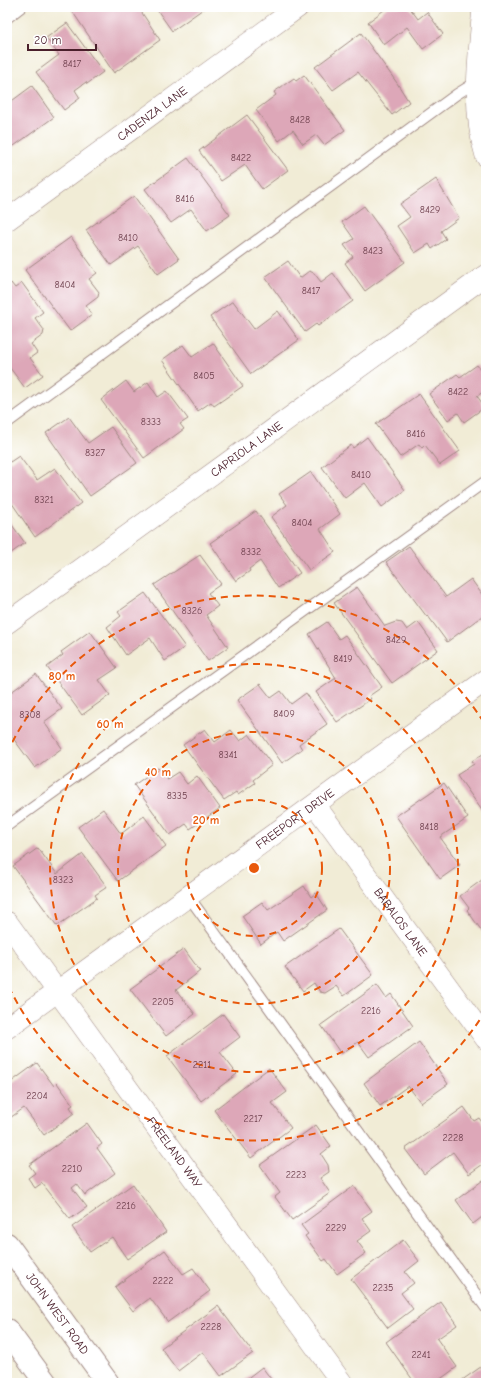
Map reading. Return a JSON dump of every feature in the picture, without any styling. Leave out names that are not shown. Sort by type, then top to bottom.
[{"type":"main road","name":"JOHN WEST ROAD","points":[[7,1244],[108,1383]]},
{"type":"main road","points":[[7,1330],[46,1383]]},
{"type":"street","name":"CADENZA LANE","points":[[7,220],[298,7]]},
{"type":"street","points":[[483,7],[482,143],[486,156]]},
{"type":"street","name":"CAPRIOLA LANE","points":[[7,623],[486,275]]},
{"type":"street","name":"FREEPORT DRIVE","points":[[7,1028],[486,680]]},
{"type":"street","name":"BABALOS LANE","points":[[315,805],[486,1039]]},
{"type":"street","name":"FREELAND WAY","points":[[7,922],[342,1383]]},
{"type":"lane","points":[[7,18],[21,7]]},
{"type":"lane","points":[[7,423],[457,94],[482,80]]},
{"type":"lane","points":[[7,826],[486,481]]},
{"type":"lane","points":[[189,897],[486,1308]]},
{"type":"building","points":[[79,7],[127,7],[128,9],[131,7],[138,7],[160,40],[114,73],[72,11]]},
{"type":"building","points":[[155,7],[206,7],[172,31]]},
{"type":"building","points":[[388,7],[409,7],[418,19],[427,12],[443,34],[423,49],[407,27],[384,45],[368,22]]},
{"type":"building","points":[[67,23],[103,72],[87,84],[86,82],[75,90],[80,98],[64,110],[36,72],[59,55],[46,38]]},
{"type":"building","points":[[361,33],[409,102],[392,115],[358,72],[333,90],[315,67]]},
{"type":"building","points":[[304,75],[345,130],[324,145],[316,135],[303,144],[293,130],[279,141],[256,110],[276,95],[274,92],[294,78],[296,81]]},
{"type":"building","points":[[32,86],[54,117],[7,151],[7,100],[9,103]]},
{"type":"building","points":[[247,115],[288,170],[262,189],[245,165],[221,181],[199,151]]},
{"type":"building","points":[[188,158],[230,215],[207,231],[191,209],[171,223],[145,189]]},
{"type":"building","points":[[436,179],[459,218],[441,231],[446,239],[432,249],[429,244],[415,253],[397,226],[410,217],[400,204]]},
{"type":"building","points":[[134,196],[179,259],[158,274],[138,246],[111,265],[86,230]]},
{"type":"building","points":[[364,206],[405,262],[365,291],[345,263],[353,257],[344,245],[354,239],[342,222]]},
{"type":"building","points":[[71,237],[97,273],[89,279],[99,292],[98,297],[86,306],[92,315],[70,331],[25,270]]},
{"type":"building","points":[[288,261],[300,278],[309,271],[314,273],[321,282],[333,273],[353,301],[318,326],[316,324],[305,332],[265,277]]},
{"type":"building","points":[[11,283],[15,288],[22,283],[43,312],[35,318],[44,330],[43,335],[31,344],[37,353],[30,358],[43,375],[25,388],[7,364],[7,286]]},
{"type":"building","points":[[233,301],[254,329],[278,311],[299,340],[251,374],[210,317]]},
{"type":"building","points":[[213,343],[243,386],[214,406],[211,402],[198,411],[162,360],[183,345],[192,357]]},
{"type":"building","points":[[486,345],[486,353],[482,348]]},
{"type":"building","points":[[477,365],[486,377],[486,390],[477,396],[485,407],[464,422],[458,413],[448,420],[429,394],[457,374],[460,377]]},
{"type":"building","points":[[126,381],[134,392],[148,382],[158,397],[167,391],[188,419],[180,424],[184,429],[144,458],[101,400]]},
{"type":"building","points":[[419,394],[460,451],[440,465],[425,445],[422,448],[419,444],[400,457],[376,424]]},
{"type":"building","points":[[69,417],[88,443],[111,427],[137,463],[90,496],[46,433]]},
{"type":"building","points":[[367,437],[405,490],[382,507],[365,483],[345,498],[322,467],[351,445],[353,448]]},
{"type":"building","points":[[19,456],[37,480],[55,468],[81,503],[35,537],[7,496],[7,458],[10,462]]},
{"type":"building","points":[[311,472],[340,514],[320,529],[335,552],[309,570],[271,517],[287,505],[279,494]]},
{"type":"building","points":[[256,511],[300,573],[278,588],[260,561],[249,569],[250,571],[236,581],[210,543]]},
{"type":"building","points":[[7,518],[25,543],[7,556]]},
{"type":"building","points":[[409,546],[446,597],[471,579],[486,600],[486,613],[447,642],[386,562]]},
{"type":"building","points":[[200,555],[221,584],[208,593],[218,606],[206,615],[228,647],[208,661],[154,585]]},
{"type":"building","points":[[486,570],[486,578],[482,573]]},
{"type":"building","points":[[357,587],[385,626],[396,622],[402,623],[407,630],[418,622],[438,650],[392,683],[334,603]]},
{"type":"building","points":[[145,593],[185,647],[165,661],[150,638],[126,655],[107,627],[121,616],[118,612]]},
{"type":"building","points":[[327,622],[339,639],[345,635],[382,687],[369,696],[371,699],[337,722],[316,692],[336,678],[309,634]]},
{"type":"building","points":[[90,631],[117,668],[99,680],[110,695],[82,715],[47,667],[63,655],[61,652]]},
{"type":"building","points":[[36,674],[62,709],[44,722],[62,748],[35,768],[7,730],[7,695]]},
{"type":"building","points":[[260,684],[271,698],[281,691],[291,704],[306,693],[327,724],[299,744],[302,749],[282,763],[237,700]]},
{"type":"building","points":[[205,729],[215,742],[231,730],[240,741],[249,734],[272,765],[253,780],[255,783],[238,795],[236,792],[224,800],[183,745]]},
{"type":"building","points":[[486,752],[486,816],[457,775],[474,764],[472,761]]},
{"type":"building","points":[[158,768],[167,779],[178,772],[187,784],[197,776],[220,808],[190,829],[186,824],[170,835],[134,785]]},
{"type":"building","points":[[444,783],[468,818],[440,837],[460,865],[440,879],[396,816]]},
{"type":"building","points":[[103,809],[121,834],[144,816],[166,846],[118,881],[78,827]]},
{"type":"building","points":[[38,848],[57,874],[83,854],[107,887],[95,895],[97,898],[57,926],[13,866]]},
{"type":"building","points":[[486,877],[486,937],[467,910],[469,908],[460,896]]},
{"type":"building","points":[[304,886],[311,897],[316,893],[327,910],[283,941],[277,932],[261,944],[242,916],[262,902],[268,910]]},
{"type":"building","points":[[339,929],[373,975],[344,996],[336,986],[325,993],[320,992],[314,983],[303,991],[285,967]]},
{"type":"building","points":[[184,949],[200,971],[176,990],[195,1014],[166,1036],[130,989]]},
{"type":"building","points":[[377,985],[386,998],[391,994],[413,1026],[369,1057],[358,1042],[341,1054],[321,1025]]},
{"type":"building","points":[[223,1014],[240,1037],[220,1052],[237,1074],[201,1101],[167,1056]]},
{"type":"building","points":[[419,1042],[448,1084],[421,1103],[408,1086],[380,1106],[364,1083]]},
{"type":"building","points":[[37,1063],[54,1086],[57,1083],[73,1105],[70,1107],[74,1113],[44,1135],[24,1108],[7,1120],[7,1085]]},
{"type":"building","points":[[269,1068],[287,1092],[272,1103],[291,1128],[251,1158],[214,1110]]},
{"type":"building","points":[[464,1107],[474,1121],[479,1118],[486,1128],[486,1162],[469,1174],[453,1152],[424,1174],[405,1149]]},
{"type":"building","points":[[87,1123],[102,1144],[97,1148],[115,1173],[85,1195],[77,1184],[72,1188],[87,1207],[70,1219],[42,1183],[35,1188],[28,1178],[35,1173],[29,1165]]},
{"type":"building","points":[[316,1125],[331,1146],[321,1154],[328,1165],[329,1172],[320,1178],[330,1193],[292,1220],[275,1197],[280,1193],[260,1165]]},
{"type":"building","points":[[486,1178],[486,1214],[473,1224],[456,1200]]},
{"type":"building","points":[[133,1184],[166,1232],[127,1259],[112,1237],[90,1252],[72,1227]]},
{"type":"building","points":[[354,1186],[372,1211],[362,1218],[371,1231],[357,1241],[366,1253],[337,1274],[326,1259],[323,1261],[305,1236],[308,1234],[301,1225]]},
{"type":"building","points":[[403,1240],[419,1261],[405,1272],[414,1283],[401,1293],[413,1309],[388,1328],[351,1279]]},
{"type":"building","points":[[165,1250],[183,1274],[193,1268],[210,1291],[168,1322],[150,1298],[133,1311],[115,1287]]},
{"type":"building","points":[[441,1302],[457,1325],[437,1339],[457,1367],[435,1383],[415,1383],[386,1342]]},
{"type":"building","points":[[218,1306],[253,1353],[221,1376],[203,1352],[178,1371],[161,1348]]},
{"type":"building","points":[[485,1364],[486,1383],[458,1383]]},
{"type":"building","points":[[262,1367],[274,1383],[241,1383]]}]
